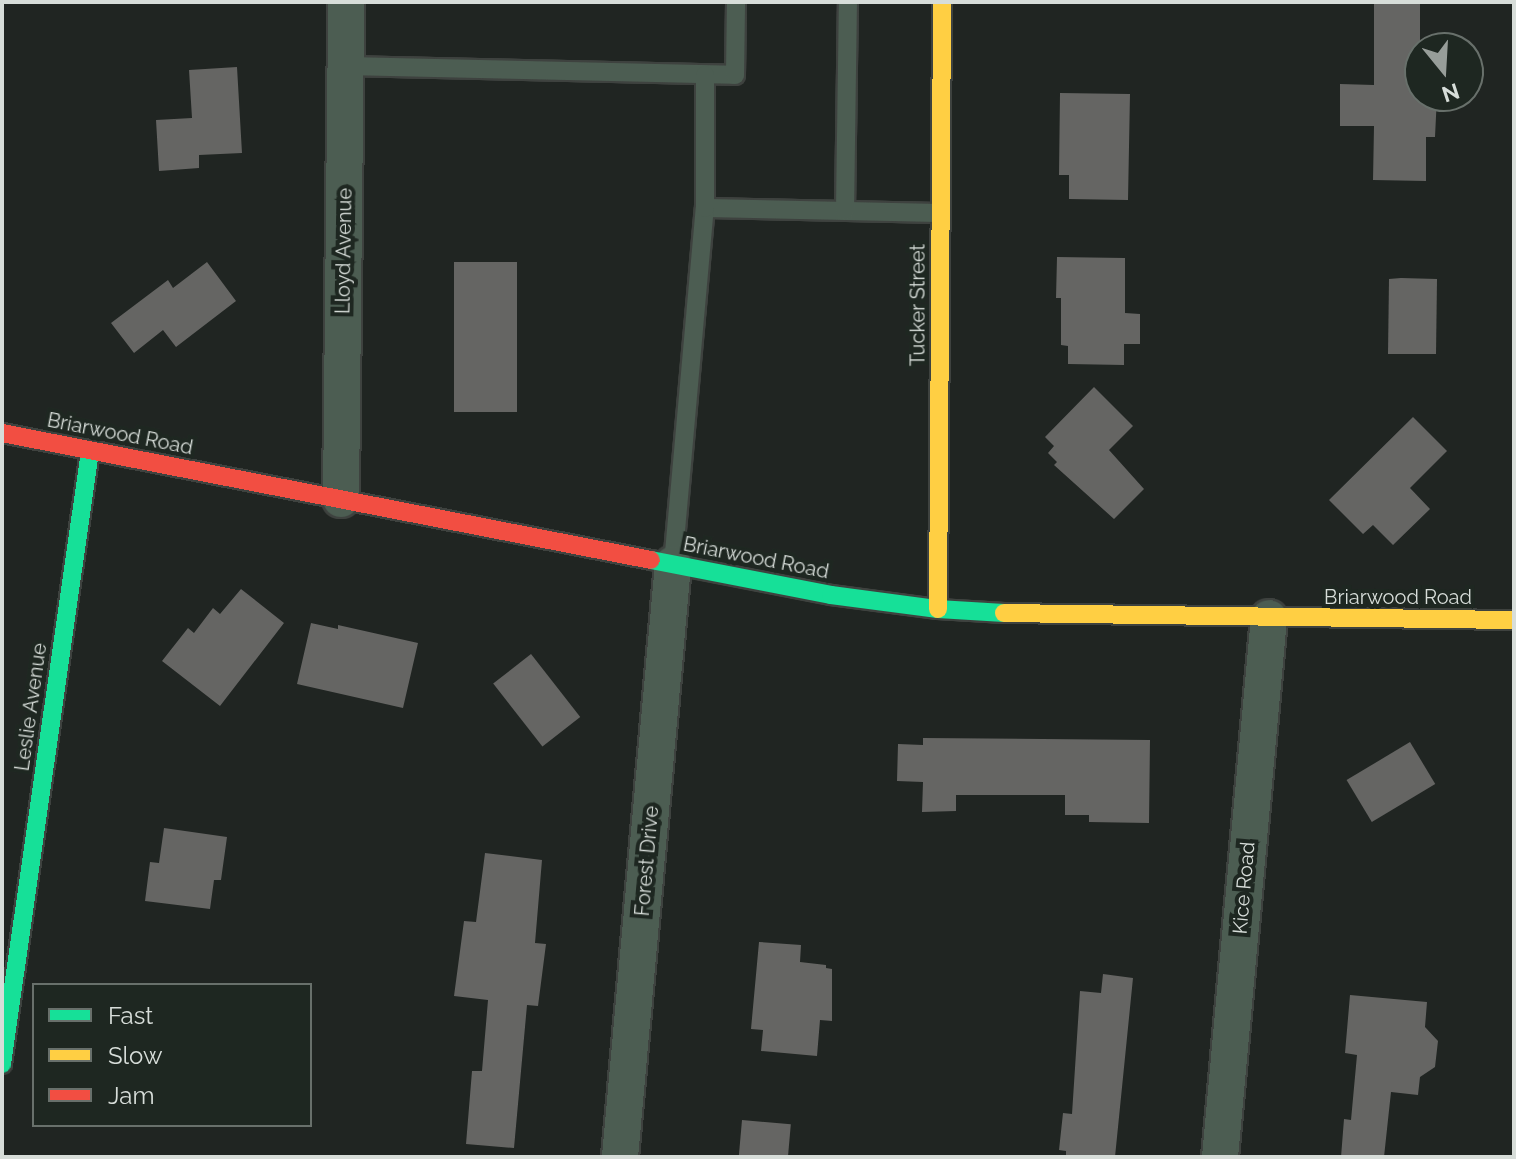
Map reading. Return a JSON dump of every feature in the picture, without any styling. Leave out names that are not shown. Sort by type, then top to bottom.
[{"type":"street","name":"Lloyd Avenue","points":[[341,499],[346,2]]},
{"type":"street","name":"Tucker Street","points":[[938,609],[942,2]]},
{"type":"street","name":"Briarwood Road","points":[[2,433],[831,595],[938,609],[1054,616],[1514,620]]},
{"type":"street","name":"Leslie Avenue","points":[[2,1064],[90,451]]},
{"type":"street","name":"Forest Drive","points":[[620,1157],[673,564]]},
{"type":"street","name":"Kice Road","points":[[1220,1157],[1269,618]]},
{"type":"lane","points":[[345,66],[735,75],[736,2]]},
{"type":"lane","points":[[845,211],[848,2]]},
{"type":"lane","points":[[673,564],[705,208],[705,75]]},
{"type":"lane","points":[[705,208],[941,213]]},
{"type":"building","points":[[1374,2],[1420,2],[1420,32],[1404,32],[1404,112],[1436,112],[1435,137],[1426,137],[1426,181],[1373,180],[1374,126],[1340,126],[1340,84],[1374,85]]},
{"type":"building","points":[[237,67],[242,153],[199,155],[199,168],[159,171],[156,120],[192,118],[189,70]]},
{"type":"building","points":[[1060,93],[1130,94],[1128,200],[1069,199],[1069,175],[1059,175]]},
{"type":"building","points":[[1057,257],[1125,258],[1125,313],[1140,314],[1140,344],[1124,344],[1124,365],[1068,364],[1068,346],[1061,345],[1061,298],[1056,298]]},
{"type":"building","points":[[207,262],[236,301],[176,347],[163,330],[134,353],[111,323],[168,280],[173,288]]},
{"type":"building","points":[[454,262],[517,262],[517,412],[454,412]]},
{"type":"building","points":[[1389,279],[1437,279],[1436,354],[1388,354]]},
{"type":"building","points":[[1094,387],[1133,426],[1109,450],[1144,489],[1114,519],[1054,465],[1057,462],[1048,453],[1054,446],[1045,437]]},
{"type":"building","points":[[1413,417],[1447,451],[1410,488],[1430,509],[1393,545],[1373,525],[1363,534],[1329,500]]},
{"type":"building","points":[[241,589],[284,623],[220,706],[162,661],[188,628],[194,633],[213,608],[220,614]]},
{"type":"building","points":[[311,623],[338,629],[338,625],[418,643],[403,708],[297,684]]},
{"type":"building","points":[[531,654],[580,717],[542,747],[493,684]]},
{"type":"building","points":[[923,738],[1150,740],[1149,823],[1089,822],[1089,815],[1065,815],[1065,795],[956,795],[956,811],[922,812],[923,782],[897,781],[898,744],[923,745]]},
{"type":"building","points":[[1410,742],[1435,784],[1372,822],[1347,780]]},
{"type":"building","points":[[164,828],[227,837],[221,880],[214,880],[210,909],[145,901],[150,862],[159,863]]},
{"type":"building","points":[[485,853],[542,860],[535,943],[546,944],[538,1006],[527,1005],[514,1148],[466,1144],[472,1071],[482,1071],[488,1000],[454,996],[464,921],[476,922]]},
{"type":"building","points":[[759,942],[801,945],[800,962],[826,965],[826,968],[832,969],[832,1021],[820,1020],[817,1056],[761,1051],[763,1030],[751,1029]]},
{"type":"building","points":[[1103,974],[1133,978],[1115,1157],[1066,1157],[1066,1151],[1059,1150],[1063,1113],[1072,1114],[1080,991],[1101,993]]},
{"type":"building","points":[[1350,995],[1427,1002],[1425,1027],[1438,1041],[1435,1067],[1420,1077],[1418,1095],[1391,1092],[1384,1157],[1341,1157],[1344,1119],[1351,1120],[1357,1055],[1345,1053]]},
{"type":"building","points":[[742,1120],[791,1124],[788,1157],[739,1157]]},
{"type":"traffic: fast","points":[[2,1064],[90,451]]},
{"type":"traffic: fast","points":[[651,560],[831,595],[938,609],[1004,613]]},
{"type":"traffic: slow","points":[[938,609],[942,2]]},
{"type":"traffic: slow","points":[[1004,613],[1514,620]]},
{"type":"traffic: jam","points":[[2,433],[651,560]]}]
